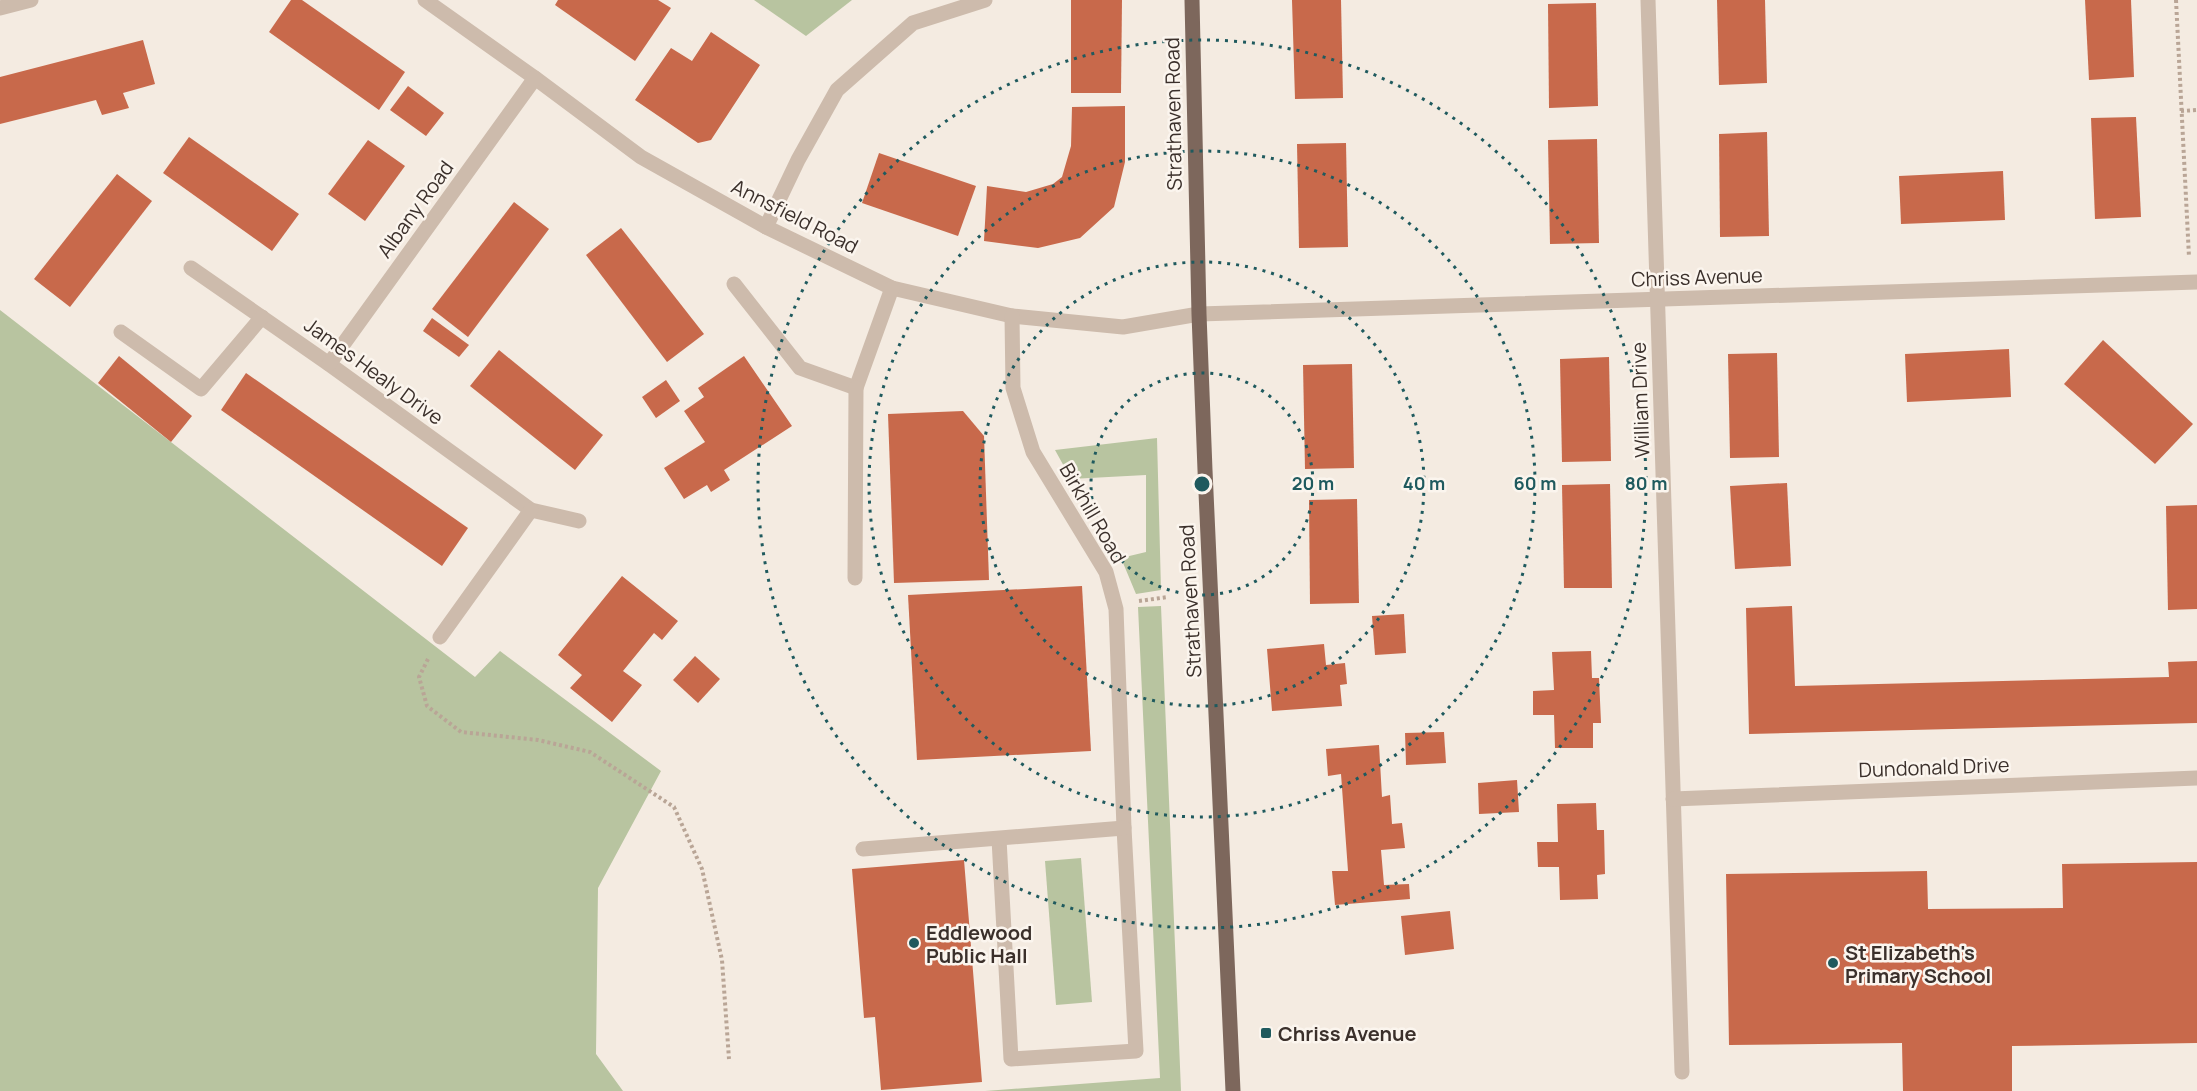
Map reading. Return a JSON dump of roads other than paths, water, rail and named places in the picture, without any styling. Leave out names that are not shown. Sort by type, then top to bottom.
[{"type":"main road","name":"Strathaven Road","points":[[1192,0],[1199,314],[1233,1091]]},
{"type":"street","points":[[0,8],[31,0]]},
{"type":"street","name":"Annsfield Road","points":[[425,0],[641,157],[766,227],[892,288],[1012,316],[1123,327],[1199,314]]},
{"type":"street","points":[[766,227],[798,160],[837,90],[913,23],[985,0]]},
{"type":"street","name":"William Drive","points":[[1648,0],[1682,1072]]},
{"type":"street","name":"Albany Road","points":[[329,364],[535,78]]},
{"type":"street","name":"James Healy Drive","points":[[191,268],[329,364],[531,510],[579,521]]},
{"type":"street","name":"Chriss Avenue","points":[[1199,314],[2194,283]]},
{"type":"street","points":[[734,284],[800,368],[856,388]]},
{"type":"street","points":[[855,578],[856,388],[892,288]]},
{"type":"street","name":"Birkhill Road","points":[[999,839],[1011,1059],[1136,1051],[1124,828],[1116,609],[1106,572],[1033,452],[1013,388],[1012,316]]},
{"type":"street","points":[[121,332],[201,389],[262,317]]},
{"type":"street","points":[[440,637],[531,510]]},
{"type":"street","name":"Dundonald Drive","points":[[1673,799],[2197,778]]},
{"type":"street","points":[[862,849],[1124,828]]},
{"type":"place","name":"Eddlewood Public Hall","points":[[914,943]]},
{"type":"place","name":"St Elizabeth's Primary School","points":[[1833,963]]},
{"type":"place","name":"Chriss Avenue","points":[[1266,1033]]}]
